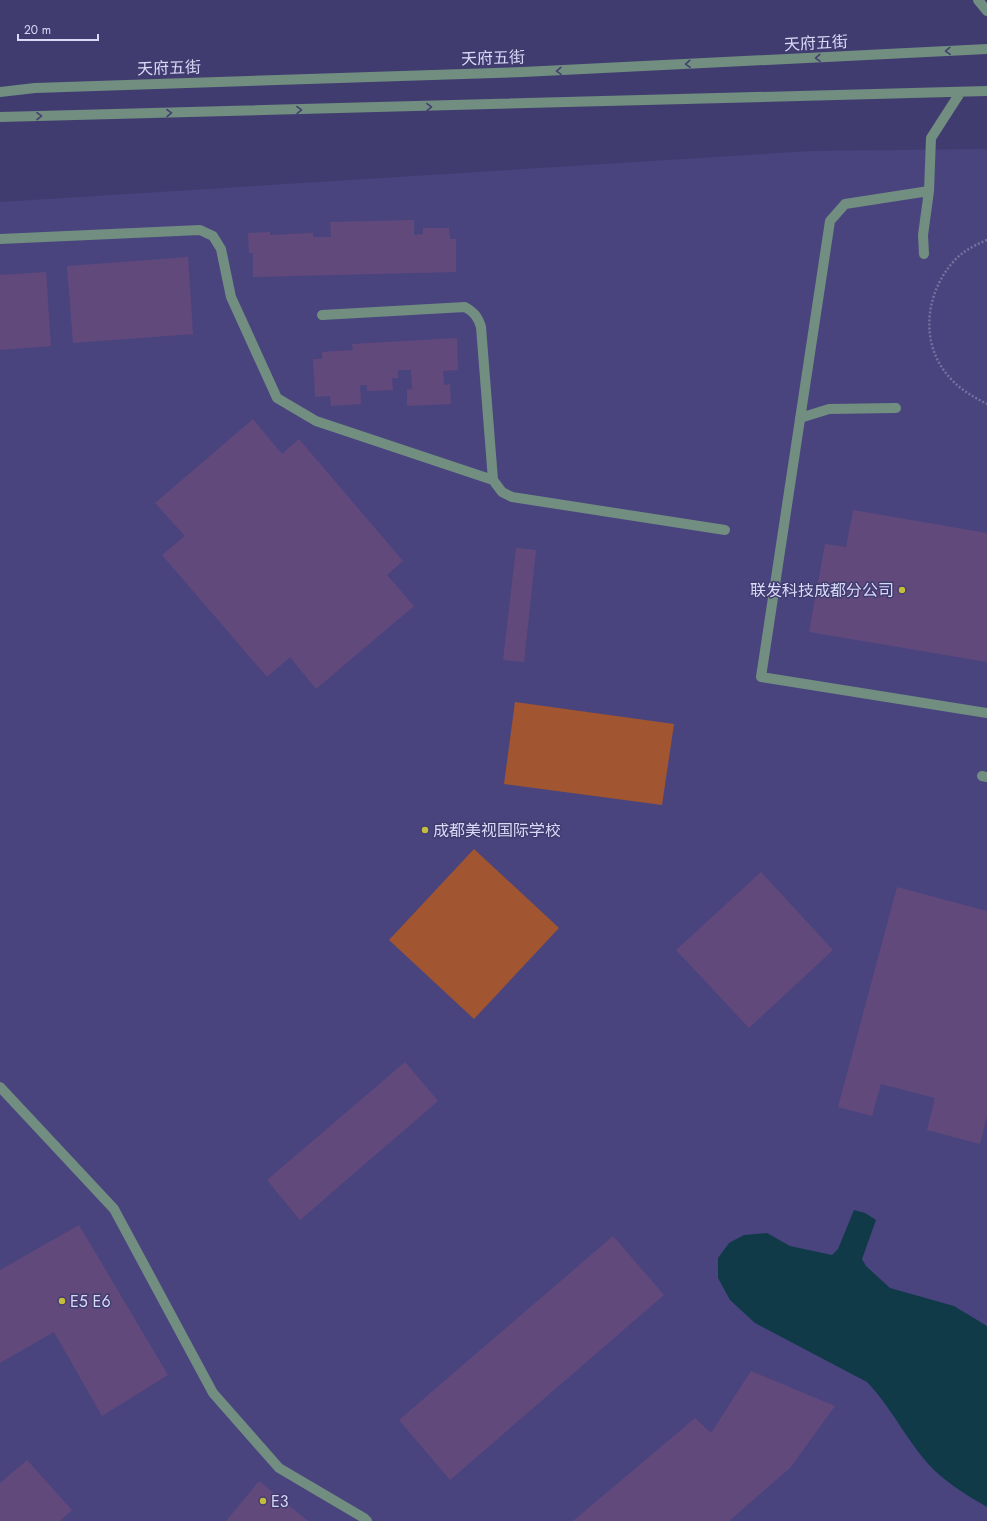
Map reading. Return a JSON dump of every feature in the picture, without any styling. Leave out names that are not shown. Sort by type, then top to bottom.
[{"type":"street","points":[[978,0],[987,11]]},
{"type":"street","name":"天府五街","points":[[0,92],[42,87],[530,72],[987,49]]},
{"type":"street","points":[[0,117],[960,93],[987,91]]},
{"type":"street","points":[[924,254],[923,235],[929,191],[931,138],[960,93]]},
{"type":"street","points":[[929,191],[845,204],[830,221],[761,677],[987,713]]},
{"type":"street","points":[[0,239],[200,230],[213,236],[221,249],[231,297],[277,398],[316,421],[493,480]]},
{"type":"street","points":[[322,315],[465,307],[473,312],[479,319],[481,327],[493,480],[502,492],[512,497],[725,530]]},
{"type":"street","points":[[800,418],[829,409],[896,408]]},
{"type":"street","points":[[0,1087],[114,1208],[213,1393],[279,1468],[367,1521]]},
{"type":"path","points":[[987,240],[972,247],[954,260],[941,278],[932,298],[929,319],[931,341],[938,361],[951,379],[967,394],[987,404]]},
{"type":"shaded area","name":"成都美视国际学校","points":[[987,149],[987,1521],[0,1521],[0,202],[810,151]]},
{"type":"shaded area","points":[[515,702],[674,724],[662,805],[504,784]]},
{"type":"shaded area","points":[[474,849],[559,928],[474,1019],[389,940]]},
{"type":"water","points":[[854,1210],[865,1213],[876,1220],[862,1259],[866,1266],[890,1288],[954,1306],[987,1326],[987,1507],[946,1481],[934,1470],[916,1449],[885,1403],[867,1382],[755,1323],[730,1300],[718,1278],[718,1258],[729,1243],[744,1235],[767,1233],[790,1246],[832,1255],[838,1249]]},
{"type":"building","points":[[414,220],[414,235],[423,234],[423,228],[449,228],[450,239],[456,239],[456,272],[253,277],[253,253],[249,253],[248,233],[270,232],[270,235],[313,233],[313,237],[331,237],[330,222]]},
{"type":"building","points":[[188,257],[193,334],[73,343],[67,266]]},
{"type":"building","points":[[46,272],[51,346],[0,350],[0,275]]},
{"type":"building","points":[[457,338],[458,370],[443,371],[444,385],[450,384],[451,404],[407,406],[407,390],[412,389],[411,370],[398,370],[398,378],[392,378],[393,390],[367,391],[367,385],[360,385],[361,404],[331,406],[330,396],[315,397],[313,359],[322,359],[322,352],[353,350],[352,344]]},
{"type":"building","points":[[253,419],[282,454],[299,439],[403,561],[387,575],[414,606],[316,689],[290,657],[267,677],[162,555],[185,536],[155,503]]},
{"type":"building","name":"联发科技成都分公司","points":[[853,510],[987,533],[987,662],[809,632],[825,544],[846,547]]},
{"type":"building","points":[[516,548],[536,550],[524,662],[503,660]]},
{"type":"building","points":[[761,872],[833,950],[749,1028],[676,950]]},
{"type":"building","points":[[897,887],[987,911],[987,1116],[980,1144],[927,1130],[935,1098],[881,1084],[872,1116],[838,1107]]},
{"type":"building","points":[[405,1062],[438,1101],[300,1220],[267,1180]]},
{"type":"building","name":"E5 E6","points":[[79,1225],[168,1375],[102,1416],[54,1332],[0,1363],[0,1270]]},
{"type":"building","points":[[613,1236],[664,1295],[450,1480],[399,1420]]},
{"type":"building","points":[[751,1371],[835,1406],[790,1468],[729,1521],[573,1521],[695,1418],[711,1433]]},
{"type":"building","points":[[27,1460],[72,1510],[60,1521],[0,1521],[0,1483]]},
{"type":"building","name":"E3","points":[[259,1481],[308,1521],[226,1521]]},
{"type":"place","name":"联发科技成都分公司","points":[[902,590]]},
{"type":"place","name":"成都美视国际学校","points":[[425,830]]},
{"type":"place","name":"E5 E6","points":[[62,1301]]},
{"type":"place","name":"E3","points":[[263,1501]]}]
